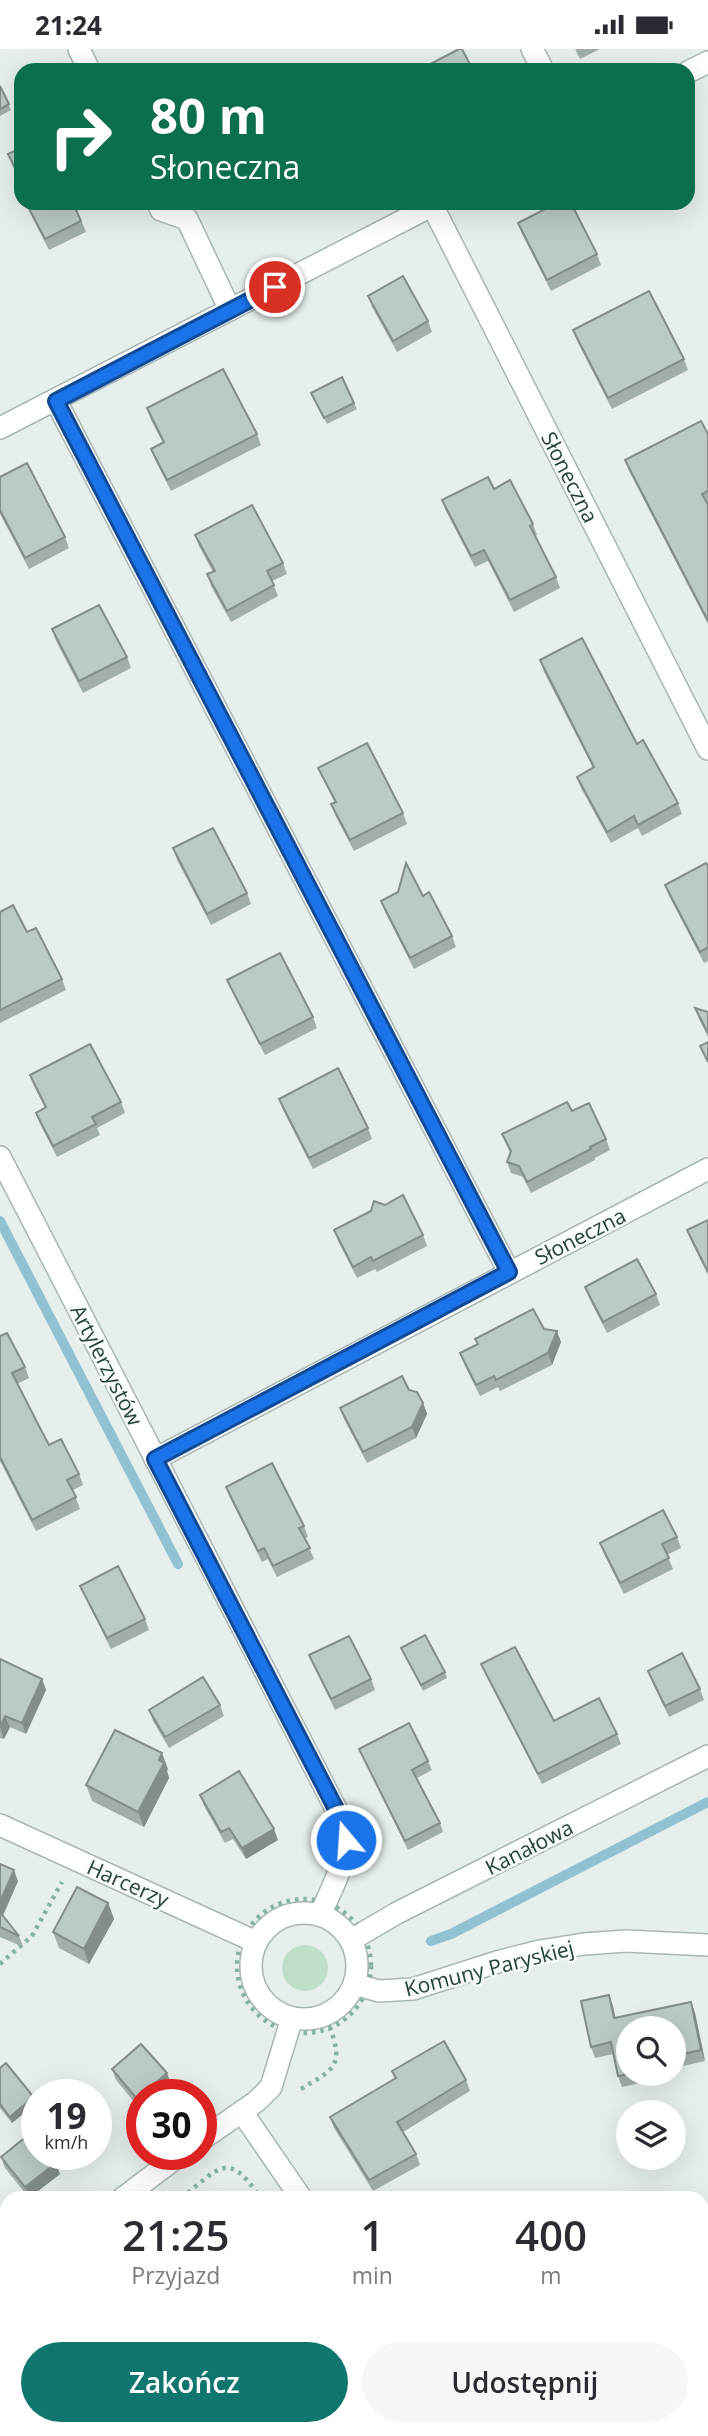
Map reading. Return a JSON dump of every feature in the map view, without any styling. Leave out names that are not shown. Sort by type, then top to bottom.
[{"type":"street","points":[[161,210],[187,219],[230,310]]},
{"type":"street","points":[[0,428],[422,210]]},
{"type":"street","name":"Słoneczna","points":[[437,210],[708,749]]},
{"type":"street","points":[[56,401],[509,1272]]},
{"type":"street","name":"Artylerzystów","points":[[0,1157],[343,1826],[346,1840],[342,1863],[323,1909]]},
{"type":"street","name":"Słoneczna","points":[[155,1459],[708,1169]]},
{"type":"street","name":"Kanałowa","points":[[356,1937],[397,1913],[708,1756]]},
{"type":"street","name":"Harcerzy","points":[[0,1825],[249,1939]]},
{"type":"street","points":[[323,1909],[356,1937],[361,1985],[331,2012],[290,2025],[256,1990],[251,1976],[249,1939],[275,1920],[289,1914],[323,1909]]},
{"type":"street","name":"Komuny Paryskiej","points":[[361,1985],[379,1991],[414,1989],[497,1962],[583,1944],[626,1941],[708,1945]]},
{"type":"street","points":[[217,2129],[271,2087],[290,2025]]},
{"type":"street","points":[[242,2112],[296,2191]]},
{"type":"street","points":[[132,2191],[160,2170]]},
{"type":"path","points":[[0,1965],[32,1936],[68,1872]]},
{"type":"path","points":[[298,1898],[314,1898],[323,1909],[347,1917],[356,1937],[369,1947],[372,1966],[361,1985],[365,1996],[352,2013],[330,2028],[315,2033],[290,2025],[278,2029],[262,2020],[251,2009],[245,1997],[238,1977],[239,1944],[249,1939],[264,1913],[283,1903],[298,1898]]},
{"type":"path","points":[[295,2092],[334,2065],[337,2049],[330,2028]]},
{"type":"path","points":[[190,2191],[218,2169],[230,2167],[240,2171],[255,2191]]},
{"type":"green space","points":[[305,1945],[321,1952],[328,1968],[321,1984],[305,1991],[289,1984],[282,1968],[289,1952]]},
{"type":"building","points":[[462,49],[469,63],[432,63]]},
{"type":"building","points":[[0,86],[9,104],[0,109]]},
{"type":"building","points":[[14,151],[14,166],[8,154]]},
{"type":"building","points":[[30,210],[76,210],[81,221],[45,239]]},
{"type":"building","points":[[543,210],[575,210],[597,254],[547,280],[518,223]]},
{"type":"building","points":[[403,276],[428,321],[393,341],[368,296]]},
{"type":"building","points":[[649,291],[684,359],[608,398],[573,330]]},
{"type":"building","points":[[223,369],[257,434],[167,480],[151,449],[164,442],[147,408]]},
{"type":"building","points":[[342,377],[354,403],[324,418],[311,393]]},
{"type":"building","points":[[701,421],[708,434],[708,491],[702,494],[708,505],[708,621],[625,460]]},
{"type":"building","points":[[27,463],[65,537],[25,558],[0,510],[0,477]]},
{"type":"building","points":[[488,477],[494,489],[510,480],[556,577],[510,600],[484,550],[471,556],[442,500]]},
{"type":"building","points":[[252,505],[283,563],[267,571],[274,585],[227,611],[207,574],[215,571],[195,535]]},
{"type":"building","points":[[99,605],[127,657],[79,681],[52,629]]},
{"type":"building","points":[[582,638],[637,744],[643,740],[678,803],[638,825],[634,816],[607,832],[577,777],[594,767],[540,660]]},
{"type":"building","points":[[367,743],[403,813],[350,840],[331,804],[336,802],[318,768]]},
{"type":"building","points":[[213,828],[247,893],[207,914],[173,848]]},
{"type":"building","points":[[406,863],[423,896],[429,892],[452,936],[410,958],[381,901],[398,892]]},
{"type":"building","points":[[706,863],[708,947],[700,952],[665,885]]},
{"type":"building","points":[[13,905],[27,932],[36,928],[62,979],[0,1010],[0,912]]},
{"type":"building","points":[[280,953],[313,1017],[260,1044],[227,980]]},
{"type":"building","points":[[695,1008],[708,1012],[708,1033]]},
{"type":"building","points":[[708,1042],[708,1062],[700,1046]]},
{"type":"building","points":[[90,1044],[121,1102],[92,1117],[96,1124],[53,1146],[36,1113],[46,1107],[30,1075]]},
{"type":"building","points":[[338,1068],[368,1128],[309,1158],[279,1099]]},
{"type":"building","points":[[567,1102],[572,1111],[589,1103],[606,1139],[527,1182],[519,1166],[507,1162],[511,1151],[502,1134]]},
{"type":"building","points":[[403,1195],[423,1235],[373,1261],[371,1257],[353,1267],[334,1230],[371,1211],[374,1201],[385,1205]]},
{"type":"building","points":[[708,1220],[708,1272],[687,1230]]},
{"type":"building","points":[[637,1259],[656,1294],[603,1322],[585,1287]]},
{"type":"building","points":[[533,1309],[544,1329],[557,1331],[548,1353],[496,1380],[494,1376],[476,1385],[460,1353],[478,1344],[475,1339]]},
{"type":"building","points":[[7,1333],[25,1367],[12,1373],[40,1428],[49,1445],[61,1439],[79,1474],[67,1480],[76,1497],[32,1520],[0,1457],[0,1336]]},
{"type":"building","points":[[402,1376],[409,1390],[417,1392],[423,1403],[412,1427],[363,1452],[340,1408]]},
{"type":"building","points":[[272,1463],[304,1526],[299,1528],[310,1548],[273,1566],[264,1548],[258,1551],[226,1487]]},
{"type":"building","points":[[663,1510],[677,1537],[662,1544],[669,1558],[620,1583],[600,1543]]},
{"type":"building","points":[[118,1566],[145,1619],[107,1638],[80,1586]]},
{"type":"building","points":[[425,1635],[445,1672],[421,1685],[401,1648]]},
{"type":"building","points":[[349,1636],[371,1679],[331,1699],[309,1655]]},
{"type":"building","points":[[515,1647],[554,1721],[599,1698],[617,1734],[538,1774],[481,1664]]},
{"type":"building","points":[[682,1653],[700,1689],[665,1706],[648,1671]]},
{"type":"building","points":[[0,1659],[42,1679],[22,1723],[5,1716],[0,1727]]},
{"type":"building","points":[[203,1677],[220,1705],[165,1737],[149,1710]]},
{"type":"building","points":[[409,1723],[428,1761],[412,1770],[440,1823],[405,1841],[359,1749]]},
{"type":"building","points":[[115,1730],[162,1753],[159,1760],[164,1763],[138,1812],[86,1785]]},
{"type":"building","points":[[239,1771],[274,1829],[242,1848],[229,1828],[221,1832],[200,1795]]},
{"type":"building","points":[[0,1864],[14,1870],[0,1902]]},
{"type":"building","points":[[77,1887],[108,1903],[84,1949],[53,1932]]},
{"type":"building","points":[[0,1912],[19,1936],[0,1927]]},
{"type":"building","points":[[609,1995],[616,2018],[616,2066],[611,2042],[591,2047],[581,2001]]},
{"type":"building","points":[[691,2002],[701,2050],[686,2053],[686,2016],[624,2016]]},
{"type":"building","points":[[444,2041],[466,2080],[397,2122],[416,2154],[369,2180],[330,2117],[396,2078],[392,2071]]},
{"type":"building","points":[[141,2044],[167,2073],[160,2079],[126,2079],[126,2086],[112,2069]]},
{"type":"building","points":[[6,2063],[21,2082],[21,2108],[10,2117],[0,2104],[0,2068]]},
{"type":"building","points":[[21,2141],[21,2170],[47,2170],[25,2187],[1,2157]]},
{"type":"waterway","points":[[0,1221],[178,1564]]},
{"type":"waterway","points":[[431,1941],[451,1934],[708,1802]]},
{"type":"route","points":[[275,287],[56,401],[509,1272],[155,1459],[337,1811],[346,1840]]}]
